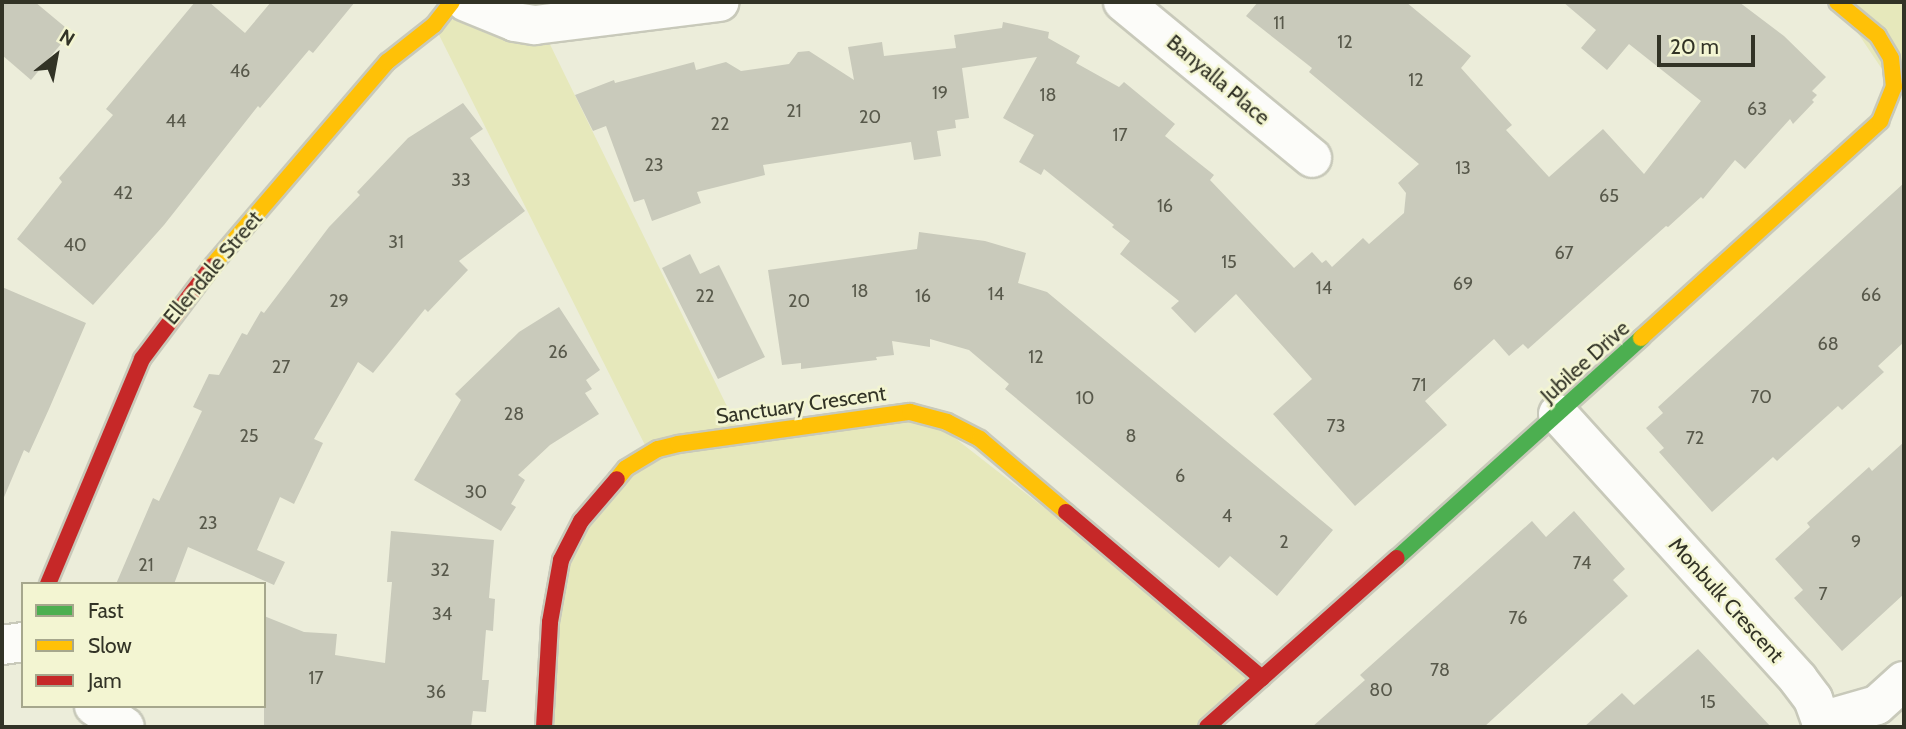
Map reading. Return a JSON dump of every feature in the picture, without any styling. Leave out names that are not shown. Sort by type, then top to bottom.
[{"type":"street","name":"Ellendale Street","points":[[49,582],[142,359],[158,335],[190,292],[387,62],[434,25],[452,2]]},
{"type":"street","points":[[466,2],[514,22],[536,25],[720,2]]},
{"type":"street","name":"Banyalla Place","points":[[1123,2],[1312,158]]},
{"type":"street","name":"Jubilee Drive","points":[[1207,727],[1558,415],[1869,133],[1897,98],[1894,74],[1886,47],[1837,2]]},
{"type":"street","name":"Sanctuary Crescent","points":[[544,727],[550,622],[561,560],[569,539],[590,507],[626,468],[657,449],[678,444],[893,412],[910,412],[947,422],[980,439],[1262,678]]},
{"type":"street","name":"Monbulk Crescent","points":[[1558,415],[1798,679],[1813,699],[1821,724],[1877,705],[1904,681]]},
{"type":"street","points":[[2,645],[21,642]]},
{"type":"street","points":[[97,708],[125,727]]},
{"type":"green space","points":[[1837,2],[1904,2],[1904,97],[1894,87]]},
{"type":"green space","points":[[441,19],[540,24],[741,435],[928,417],[1262,678],[1207,727],[544,727],[561,560],[649,453],[434,25]]},
{"type":"building","points":[[2,2],[35,2],[71,32],[31,80],[2,55]]},
{"type":"building","points":[[195,2],[209,2],[245,33],[271,2],[355,2],[313,53],[309,50],[260,108],[258,106],[164,225],[93,305],[17,239],[62,182],[59,178],[113,115],[106,109]]},
{"type":"building","points":[[1258,2],[1406,2],[1471,56],[1461,68],[1512,125],[1506,130],[1549,177],[1603,129],[1644,174],[1701,101],[1629,44],[1607,70],[1581,48],[1596,30],[1563,2],[1739,2],[1784,36],[1826,77],[1812,91],[1817,95],[1812,100],[1814,102],[1793,124],[1790,119],[1745,169],[1735,160],[1703,199],[1701,197],[1666,226],[1528,349],[1523,344],[1509,356],[1494,339],[1425,401],[1447,425],[1355,506],[1273,414],[1312,379],[1236,294],[1195,333],[1171,308],[1179,301],[1120,254],[1130,241],[1112,227],[1114,225],[1044,169],[1041,175],[1019,162],[1034,135],[1003,118],[1037,57],[962,68],[969,118],[955,120],[956,128],[937,131],[941,156],[914,160],[911,142],[763,165],[765,175],[697,192],[701,203],[652,221],[644,199],[634,202],[606,126],[593,131],[575,95],[614,80],[615,83],[694,62],[696,70],[726,62],[741,71],[789,64],[798,52],[809,51],[854,80],[848,47],[882,42],[884,56],[956,48],[954,35],[1002,28],[1003,22],[1049,32],[1048,38],[1080,56],[1076,63],[1119,87],[1124,82],[1175,124],[1165,136],[1214,175],[1210,180],[1294,268],[1312,252],[1322,263],[1326,260],[1332,267],[1363,238],[1369,244],[1404,213],[1406,193],[1398,183],[1419,164],[1309,72],[1312,68],[1246,16]]},
{"type":"building","points":[[463,103],[483,129],[470,138],[525,211],[459,261],[468,270],[428,312],[425,309],[373,373],[358,362],[314,439],[323,443],[294,504],[280,497],[257,550],[285,562],[274,585],[188,547],[175,582],[117,582],[153,498],[159,501],[202,411],[193,407],[209,374],[219,375],[242,333],[247,335],[261,311],[264,313],[329,227],[360,195],[357,192],[408,138]]},
{"type":"building","points":[[1904,183],[1904,342],[1878,366],[1884,372],[1842,410],[1838,406],[1777,461],[1773,457],[1712,512],[1659,452],[1664,448],[1646,428],[1663,413],[1658,407]]},
{"type":"building","points":[[919,232],[985,241],[1026,253],[1018,283],[1047,292],[1333,530],[1277,596],[1230,556],[1219,568],[1005,389],[1009,384],[969,350],[930,339],[930,347],[892,341],[894,355],[876,357],[877,360],[801,369],[801,363],[782,365],[768,270],[917,249]]},
{"type":"building","points":[[690,254],[700,274],[719,265],[765,357],[718,379],[662,268]]},
{"type":"building","points":[[2,287],[86,323],[29,453],[24,450],[2,502]]},
{"type":"building","points":[[559,307],[600,370],[586,380],[592,389],[585,393],[599,414],[550,445],[518,475],[525,480],[511,504],[516,507],[501,531],[414,480],[461,400],[455,394],[519,332]]},
{"type":"building","points":[[1904,442],[1904,594],[1842,651],[1794,598],[1803,590],[1775,559],[1810,527],[1807,523],[1869,467],[1872,471]]},
{"type":"building","points":[[1574,511],[1625,569],[1613,580],[1628,596],[1484,727],[1312,727],[1365,680],[1360,675],[1532,521],[1546,537]]},
{"type":"building","points":[[391,531],[494,540],[489,598],[495,599],[493,631],[486,630],[482,680],[489,680],[486,712],[473,711],[471,727],[264,727],[266,617],[304,632],[337,634],[335,655],[385,663],[392,582],[387,582]]},
{"type":"building","points":[[1698,649],[1771,727],[1584,727],[1622,693],[1634,705]]},
{"type":"traffic: fast","points":[[1397,558],[1641,338]]},
{"type":"traffic: slow","points":[[212,266],[387,62],[434,25],[452,2]]},
{"type":"traffic: slow","points":[[1641,338],[1880,121],[1894,87],[1891,58],[1878,36],[1837,2]]},
{"type":"traffic: slow","points":[[617,479],[626,468],[658,449],[678,444],[910,412],[947,422],[980,439],[1066,512]]},
{"type":"traffic: jam","points":[[49,582],[142,359],[212,266]]},
{"type":"traffic: jam","points":[[544,727],[550,622],[561,560],[581,521],[617,479]]},
{"type":"traffic: jam","points":[[1066,512],[1262,678]]},
{"type":"traffic: jam","points":[[1207,727],[1397,558]]}]
